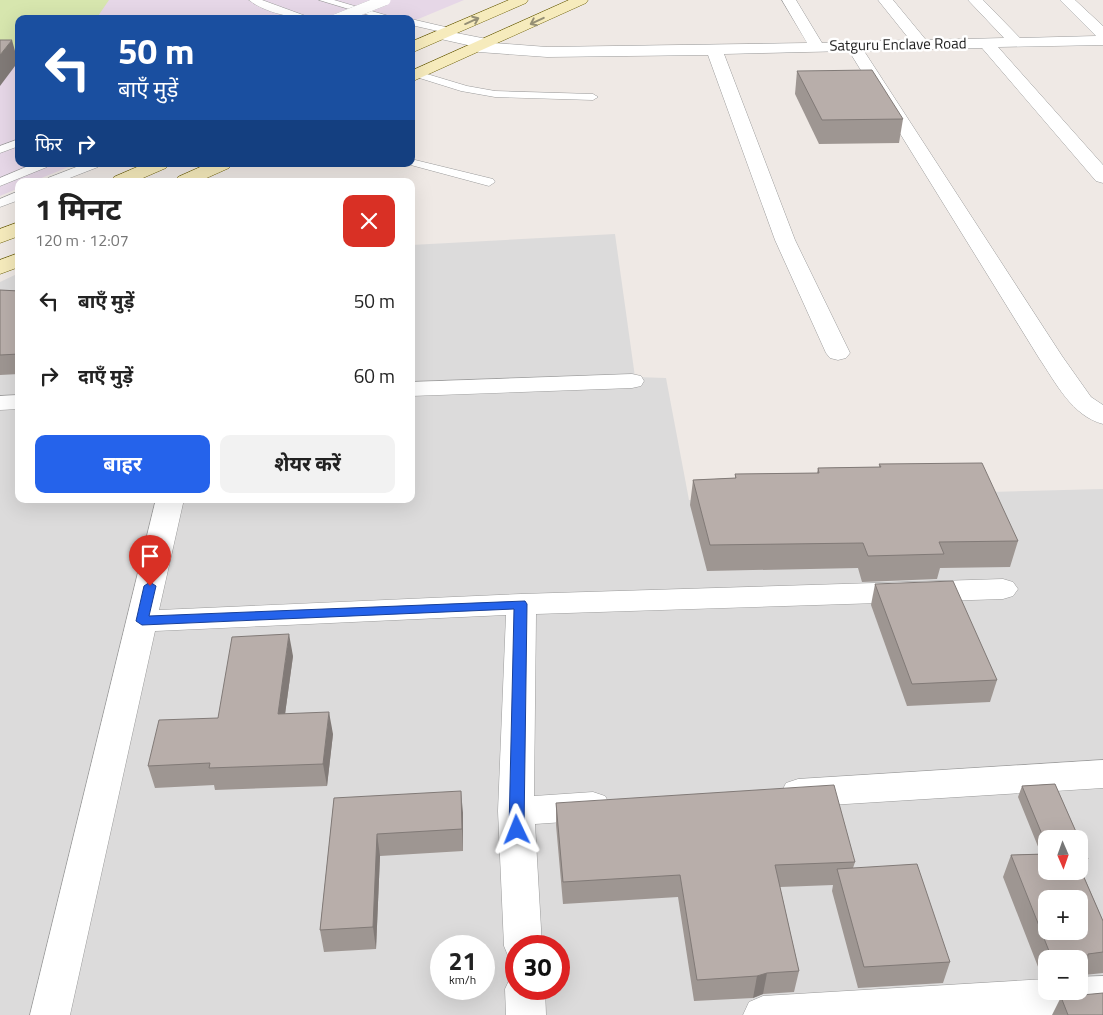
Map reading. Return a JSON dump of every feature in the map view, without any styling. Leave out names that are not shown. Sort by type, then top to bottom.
[{"type":"main road","points":[[415,46],[521,0]]},
{"type":"main road","points":[[415,76],[581,0]]},
{"type":"main road","points":[[128,178],[152,167]]},
{"type":"main road","points":[[192,178],[215,167]]},
{"type":"main road","points":[[0,237],[15,230]]},
{"type":"main road","points":[[0,268],[15,261]]},
{"type":"street","points":[[789,0],[816,46]]},
{"type":"street","points":[[885,0],[921,44]]},
{"type":"street","points":[[975,0],[1016,42]]},
{"type":"street","points":[[1067,0],[1102,40]]},
{"type":"street","name":"Satguru Enclave Road","points":[[446,33],[487,44],[547,52],[1102,40]]},
{"type":"street","points":[[986,42],[1103,177]]},
{"type":"street","points":[[853,45],[1051,358],[1082,402],[1103,416]]},
{"type":"street","points":[[714,49],[785,240],[838,353]]},
{"type":"street","points":[[415,389],[632,381]]},
{"type":"street","points":[[0,403],[15,402]]},
{"type":"street","points":[[50,1015],[169,503]]},
{"type":"street","points":[[142,621],[521,604],[1003,589]]},
{"type":"street","points":[[521,604],[516,811],[522,935]]},
{"type":"street","points":[[765,795],[1103,774]]},
{"type":"street","points":[[516,811],[625,804]]},
{"type":"street","points":[[762,1015],[1103,994]]},
{"type":"street","points":[[525,1000],[526,1015]]},
{"type":"lane","points":[[254,0],[295,15]]},
{"type":"lane","points":[[324,0],[379,15]]},
{"type":"lane","points":[[347,15],[385,0]]},
{"type":"lane","points":[[415,23],[446,33]]},
{"type":"lane","points":[[415,76],[465,89],[495,94],[593,97]]},
{"type":"lane","points":[[0,150],[15,144]]},
{"type":"lane","points":[[415,163],[489,182]]},
{"type":"lane","points":[[0,182],[36,167]]},
{"type":"lane","points":[[59,178],[87,167]]},
{"type":"lane","points":[[0,203],[15,197]]},
{"type":"shaded area","points":[[0,0],[464,0],[415,20],[415,15],[15,15],[15,167],[69,167],[41,178],[15,178],[15,190],[0,196]]},
{"type":"shaded area","points":[[615,234],[635,377],[666,378],[689,500],[1103,489],[1103,1015],[0,1015],[0,282],[15,275],[15,503],[415,503],[415,245]]},
{"type":"green space","points":[[0,0],[109,0],[99,15],[15,15],[15,62],[0,62]]},
{"type":"building","points":[[0,40],[12,40],[0,55]]},
{"type":"building","points":[[872,70],[903,119],[822,120],[797,71]]},
{"type":"building","points":[[0,290],[15,291],[15,354],[0,355]]},
{"type":"building","points":[[982,463],[1018,541],[939,542],[944,554],[868,556],[863,543],[710,545],[693,480],[736,478],[735,474],[819,473],[818,468],[881,467],[879,464]]},
{"type":"building","points":[[953,581],[997,680],[912,684],[875,584]]},
{"type":"building","points":[[289,634],[278,714],[329,712],[323,764],[209,768],[210,763],[148,766],[159,720],[218,718],[232,637]]},
{"type":"building","points":[[1055,784],[1075,830],[1040,830],[1022,786]]},
{"type":"building","points":[[834,785],[855,862],[775,865],[799,971],[697,980],[680,875],[563,882],[556,803]]},
{"type":"building","points":[[461,791],[462,829],[377,834],[373,927],[320,930],[334,798]]},
{"type":"building","points":[[1038,854],[1038,880],[1085,880],[1103,921],[1103,952],[1088,954],[1088,950],[1049,950],[1045,940],[1088,940],[1088,890],[1038,890],[1038,923],[1011,855]]},
{"type":"building","points":[[917,864],[950,962],[864,967],[837,869]]},
{"type":"building","points":[[1103,993],[1103,1015],[1068,1015],[1062,1000],[1088,1000],[1088,994]]},
{"type":"route","points":[[150,586],[142,621],[521,604],[517,830]]}]
